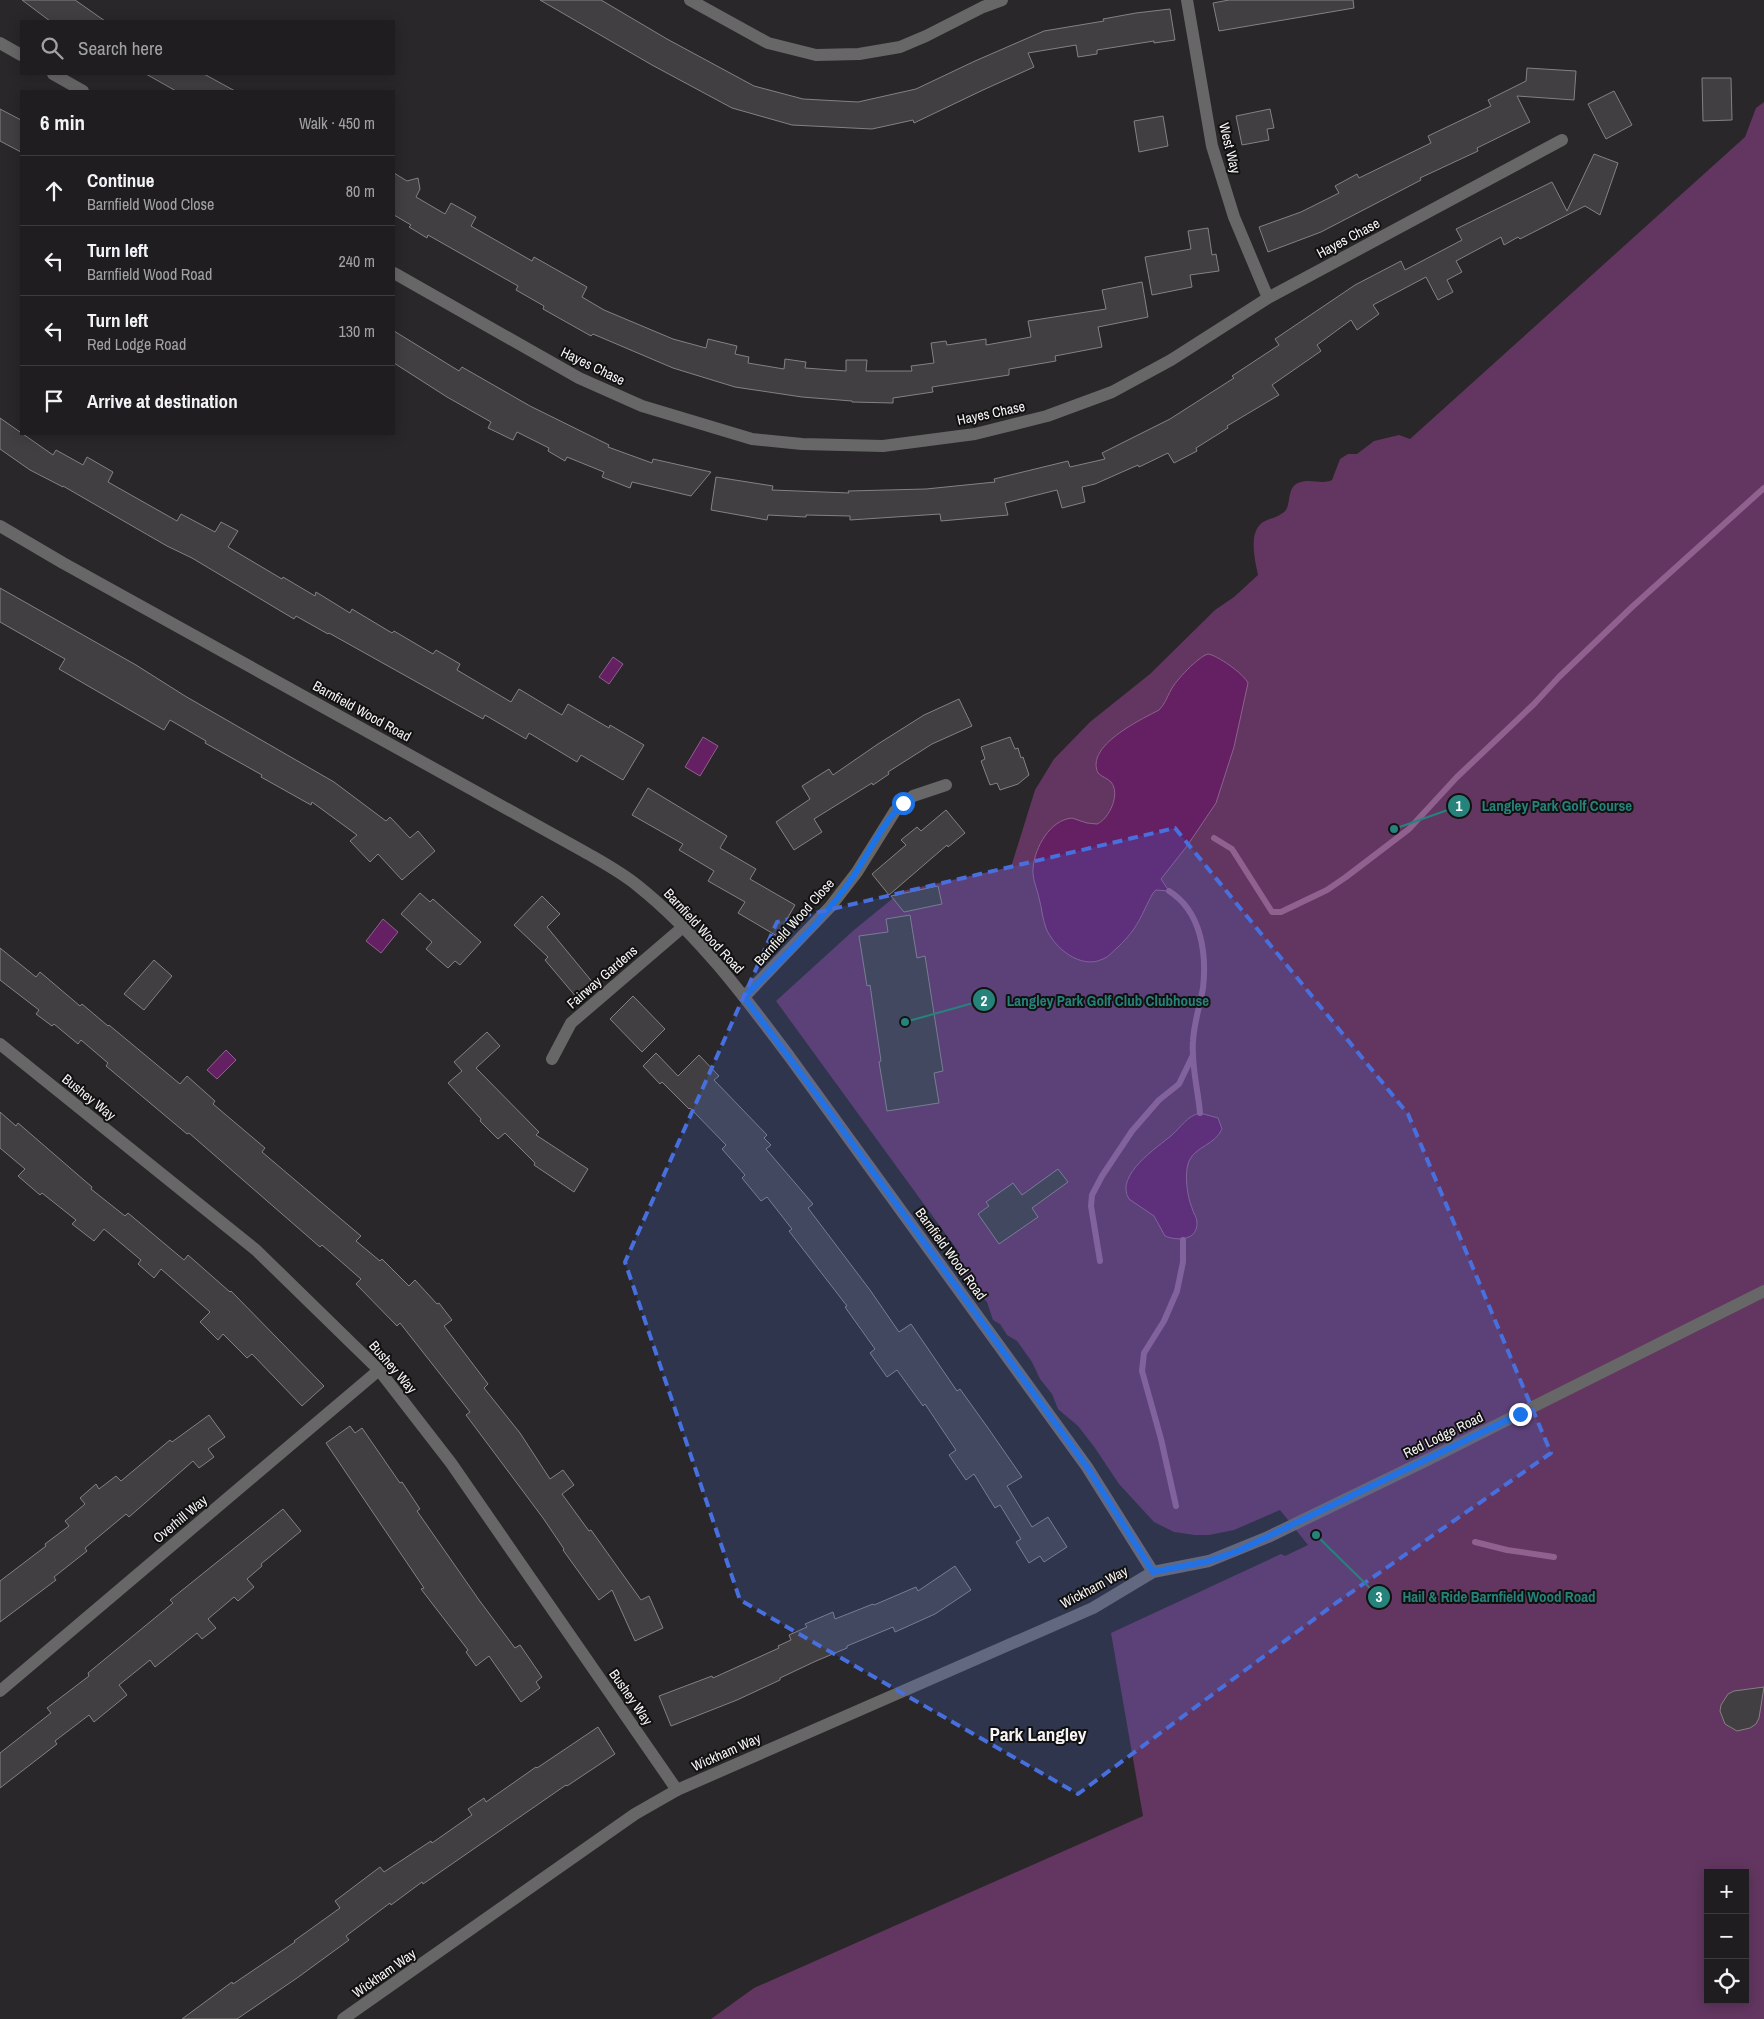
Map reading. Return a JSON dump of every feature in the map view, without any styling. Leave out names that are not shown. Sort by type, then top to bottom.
[{"type":"street","points":[[690,0],[768,43],[816,55],[859,54],[900,47],[983,7],[1002,0]]},
{"type":"street","name":"West Way","points":[[1187,0],[1212,146],[1234,217],[1268,298]]},
{"type":"street","points":[[0,43],[20,54]]},
{"type":"street","points":[[55,75],[80,90]]},
{"type":"street","name":"Hayes Chase","points":[[395,274],[579,378],[642,406],[752,439],[811,444],[882,446],[975,434],[1047,416],[1112,392],[1171,360],[1268,298],[1562,140]]},
{"type":"street","name":"Barnfield Wood Road","points":[[0,526],[63,563],[611,867],[637,885],[683,927],[744,997],[836,1120],[1087,1467],[1153,1572]]},
{"type":"street","name":"Barnfield Wood Close","points":[[744,997],[830,908],[857,872],[895,811],[913,796],[946,785]]},
{"type":"street","name":"Fairway Gardens","points":[[552,1059],[571,1023],[683,927]]},
{"type":"street","name":"Bushey Way","points":[[0,1044],[256,1250],[380,1370],[451,1463],[677,1790]]},
{"type":"street","name":"Red Lodge Road","points":[[1153,1572],[1209,1561],[1268,1537],[1461,1444],[1764,1291]]},
{"type":"street","name":"Overhill Way","points":[[0,1691],[380,1370]]},
{"type":"street","name":"Wickham Way","points":[[343,2019],[636,1814],[677,1790],[1093,1608],[1153,1572]]},
{"type":"highlighted area","points":[[1175,828],[1408,1114],[1551,1453],[1336,1603],[1078,1794],[740,1600],[625,1262],[777,922]]},
{"type":"shaded area","points":[[1764,102],[1764,2019],[711,2019],[754,1988],[1143,1816],[1111,1633],[1281,1554],[1285,1556],[1308,1545],[1280,1510],[1234,1530],[1209,1535],[1174,1532],[1154,1522],[1119,1484],[1078,1426],[1058,1409],[1052,1394],[1040,1379],[1032,1362],[1017,1341],[1007,1335],[1000,1324],[993,1320],[987,1302],[979,1294],[975,1285],[965,1280],[956,1269],[955,1258],[958,1251],[776,1001],[854,930],[902,891],[1011,867],[1035,790],[1054,759],[1090,722],[1150,674],[1215,610],[1234,597],[1258,575],[1254,546],[1256,531],[1259,525],[1286,510],[1292,488],[1295,485],[1302,482],[1332,480],[1340,459],[1348,454],[1357,454],[1374,441],[1399,435],[1410,439],[1745,137],[1756,108]]},
{"type":"shaded area","points":[[1208,654],[1230,666],[1246,679],[1248,683],[1234,747],[1216,803],[1187,846],[1161,879],[1169,891],[1156,890],[1153,893],[1135,927],[1125,940],[1107,957],[1095,962],[1077,959],[1055,943],[1046,928],[1033,876],[1034,860],[1040,843],[1051,829],[1064,820],[1072,818],[1097,824],[1106,817],[1112,806],[1115,793],[1111,782],[1098,773],[1096,763],[1099,753],[1116,735],[1159,710],[1182,675],[1199,659]]},
{"type":"shaded area","points":[[613,657],[623,664],[609,684],[599,677]]},
{"type":"shaded area","points":[[703,737],[718,746],[700,776],[685,767]]},
{"type":"shaded area","points":[[383,919],[398,932],[381,953],[366,941]]},
{"type":"shaded area","points":[[226,1050],[236,1060],[217,1079],[207,1070]]},
{"type":"shaded area","points":[[1200,1113],[1218,1118],[1222,1129],[1215,1139],[1192,1156],[1187,1166],[1186,1178],[1190,1203],[1197,1220],[1194,1233],[1186,1238],[1170,1238],[1165,1236],[1154,1216],[1129,1199],[1126,1190],[1127,1181],[1132,1171],[1148,1154],[1172,1135],[1188,1119]]},
{"type":"building","points":[[22,0],[75,0],[104,20],[49,20]]},
{"type":"building","points":[[540,0],[601,0],[667,39],[754,86],[803,99],[858,102],[916,89],[1044,31],[1104,21],[1103,19],[1136,13],[1170,9],[1175,40],[1154,43],[1154,41],[1097,50],[1097,54],[1078,57],[1076,45],[1028,53],[1034,67],[914,123],[913,120],[872,129],[792,125],[732,108],[652,65]]},
{"type":"building","points":[[1229,0],[1353,0],[1354,8],[1219,31],[1213,3]]},
{"type":"building","points":[[1527,68],[1576,71],[1574,100],[1517,96],[1530,122],[1477,148],[1478,151],[1420,178],[1421,180],[1321,232],[1268,252],[1259,227],[1301,212],[1339,193],[1335,186],[1357,174],[1359,178],[1431,143],[1428,136],[1491,106],[1488,100],[1526,81]]},
{"type":"building","points":[[148,75],[206,75],[233,90],[174,90]]},
{"type":"building","points":[[1702,78],[1731,78],[1732,120],[1703,121]]},
{"type":"building","points":[[1614,91],[1632,125],[1606,139],[1588,104]]},
{"type":"building","points":[[0,109],[20,119],[20,151],[0,141]]},
{"type":"building","points":[[1270,109],[1274,128],[1267,129],[1269,140],[1242,145],[1236,116]]},
{"type":"building","points":[[1163,116],[1168,146],[1139,152],[1134,121]]},
{"type":"building","points":[[1594,154],[1618,163],[1600,215],[1585,206],[1520,239],[1518,237],[1504,245],[1501,237],[1456,261],[1462,272],[1447,280],[1453,292],[1438,300],[1426,277],[1373,305],[1379,314],[1357,330],[1351,320],[1317,345],[1321,351],[1272,385],[1279,395],[1227,426],[1228,428],[1196,448],[1197,451],[1174,463],[1168,453],[1139,467],[1138,465],[1095,484],[1082,487],[1085,502],[1062,508],[1057,490],[1005,503],[1008,515],[941,521],[940,514],[850,520],[850,516],[806,515],[806,517],[768,515],[767,520],[711,510],[716,477],[773,486],[772,490],[849,493],[848,491],[926,489],[995,482],[994,479],[1068,461],[1070,467],[1105,459],[1102,453],[1170,419],[1234,378],[1232,376],[1279,345],[1275,339],[1355,285],[1401,261],[1405,270],[1462,240],[1456,229],[1552,182],[1567,211]]},
{"type":"building","points":[[395,174],[407,181],[418,178],[420,189],[416,197],[445,214],[451,203],[476,217],[471,226],[532,261],[534,257],[587,287],[582,297],[604,310],[673,339],[706,348],[708,339],[737,346],[735,354],[749,357],[748,363],[784,369],[785,359],[806,362],[805,368],[846,371],[846,360],[867,360],[866,371],[912,371],[911,366],[934,363],[931,343],[946,341],[947,345],[986,339],[986,345],[1031,337],[1028,321],[1106,309],[1102,290],[1142,282],[1148,317],[1098,327],[1102,347],[1055,356],[1056,361],[1009,369],[1009,375],[932,387],[933,392],[893,398],[893,403],[852,402],[802,397],[735,387],[673,368],[593,334],[591,336],[543,309],[544,306],[516,290],[518,286],[428,235],[427,238],[409,227],[411,225],[395,216]]},
{"type":"building","points":[[1208,228],[1212,255],[1216,254],[1219,271],[1190,275],[1192,287],[1152,295],[1145,257],[1191,249],[1188,231]]},
{"type":"building","points":[[395,332],[459,371],[462,367],[530,406],[609,445],[608,447],[652,463],[653,459],[711,472],[691,496],[632,482],[630,488],[602,477],[604,472],[567,457],[565,461],[548,451],[549,448],[517,432],[513,440],[488,428],[491,422],[395,364]]},
{"type":"building","points":[[0,418],[20,432],[20,435],[24,435],[53,455],[56,450],[83,465],[87,457],[113,472],[108,482],[177,521],[181,514],[215,532],[221,522],[238,531],[228,547],[315,596],[316,592],[350,613],[352,609],[392,633],[394,631],[433,654],[436,650],[460,664],[457,670],[511,702],[519,689],[562,715],[568,704],[609,728],[610,725],[644,745],[623,780],[581,755],[577,762],[529,733],[526,739],[485,715],[483,719],[329,633],[296,616],[294,619],[192,558],[167,546],[63,486],[30,470],[0,449]]},
{"type":"building","points":[[0,588],[136,665],[185,696],[334,782],[386,821],[390,817],[410,838],[418,831],[435,851],[402,880],[378,854],[370,862],[350,841],[357,835],[312,802],[311,805],[261,777],[262,775],[205,743],[206,741],[170,720],[164,730],[59,669],[65,659],[0,622]]},
{"type":"building","points":[[959,699],[972,726],[932,744],[888,772],[889,774],[873,785],[872,783],[814,819],[822,832],[794,850],[776,822],[810,799],[802,786],[829,769],[833,775],[924,715]]},
{"type":"building","points":[[1010,737],[1015,749],[1018,748],[1021,758],[1023,757],[1029,775],[1018,784],[1000,790],[997,783],[990,785],[981,761],[985,759],[981,747]]},
{"type":"building","points":[[648,788],[727,836],[720,848],[756,869],[750,879],[795,905],[777,936],[738,913],[745,902],[708,881],[714,871],[679,850],[683,844],[632,815]]},
{"type":"building","points":[[946,810],[965,833],[948,847],[947,845],[889,895],[872,874],[906,845],[901,840],[917,827],[921,831]]},
{"type":"building","points":[[938,886],[942,904],[904,912],[891,896]]},
{"type":"building","points":[[420,893],[430,902],[433,899],[481,942],[460,965],[455,961],[448,968],[426,949],[432,942],[401,914]]},
{"type":"building","points":[[542,896],[560,914],[547,927],[594,984],[577,998],[545,960],[548,957],[514,925]]},
{"type":"building","points":[[910,915],[917,958],[925,956],[943,1071],[934,1073],[939,1103],[887,1111],[870,985],[867,986],[859,936],[888,932],[886,919]]},
{"type":"building","points":[[0,948],[36,977],[40,972],[80,1006],[82,1004],[109,1025],[180,1084],[187,1076],[215,1101],[213,1104],[265,1148],[262,1152],[361,1236],[356,1241],[380,1261],[382,1259],[409,1286],[415,1280],[437,1304],[439,1303],[452,1320],[444,1326],[488,1384],[484,1388],[520,1433],[550,1479],[563,1470],[574,1485],[562,1494],[589,1531],[591,1530],[641,1600],[649,1596],[663,1628],[635,1641],[612,1590],[599,1600],[563,1550],[543,1518],[466,1415],[470,1412],[400,1323],[397,1326],[356,1284],[361,1279],[322,1245],[320,1247],[189,1133],[187,1134],[106,1066],[108,1063],[81,1040],[78,1044],[54,1024],[52,1026],[36,1014],[39,1010],[0,980]]},
{"type":"building","points":[[154,960],[172,976],[144,1010],[124,994]]},
{"type":"building","points":[[633,996],[665,1029],[642,1052],[610,1019]]},
{"type":"building","points":[[487,1032],[500,1046],[476,1068],[539,1132],[536,1135],[588,1169],[574,1192],[534,1165],[535,1163],[505,1133],[498,1139],[448,1083],[462,1071],[454,1062]]},
{"type":"building","points":[[656,1053],[678,1076],[699,1055],[719,1076],[714,1080],[767,1135],[764,1138],[771,1145],[766,1149],[813,1204],[808,1208],[899,1332],[911,1324],[957,1391],[960,1389],[988,1428],[1022,1477],[1007,1486],[1032,1527],[1048,1517],[1067,1547],[1044,1562],[1040,1556],[1029,1563],[1016,1542],[1021,1539],[1000,1505],[995,1508],[974,1474],[966,1480],[949,1455],[956,1450],[925,1404],[923,1406],[897,1370],[887,1377],[870,1353],[875,1349],[845,1307],[847,1306],[789,1231],[792,1229],[767,1197],[761,1201],[742,1178],[745,1175],[722,1149],[726,1145],[690,1108],[662,1082],[660,1084],[643,1066]]},
{"type":"building","points":[[0,1112],[16,1126],[18,1123],[92,1187],[91,1189],[125,1216],[128,1213],[184,1260],[188,1255],[231,1291],[324,1386],[302,1406],[252,1354],[247,1358],[223,1334],[218,1340],[200,1322],[210,1312],[161,1269],[154,1278],[138,1264],[141,1260],[104,1229],[94,1241],[72,1224],[76,1220],[42,1193],[40,1195],[18,1176],[25,1169],[0,1148]]},
{"type":"building","points":[[1058,1169],[1068,1182],[1032,1208],[1038,1217],[999,1244],[978,1214],[989,1206],[986,1202],[1013,1183],[1022,1195]]},
{"type":"building","points":[[209,1415],[225,1437],[208,1449],[214,1457],[199,1468],[193,1461],[129,1517],[126,1514],[85,1548],[87,1551],[54,1577],[56,1580],[0,1622],[0,1581],[69,1526],[65,1521],[85,1504],[80,1498],[96,1484],[99,1489],[116,1476],[121,1481],[170,1440],[172,1442]]},
{"type":"building","points":[[350,1426],[355,1433],[362,1428],[400,1483],[402,1482],[420,1509],[417,1511],[479,1600],[515,1648],[520,1645],[542,1677],[536,1682],[540,1688],[521,1702],[489,1656],[476,1666],[466,1652],[468,1650],[421,1589],[424,1588],[326,1443]]},
{"type":"building","points":[[283,1509],[301,1531],[261,1564],[262,1566],[247,1579],[254,1587],[238,1601],[234,1597],[208,1619],[216,1628],[202,1639],[197,1633],[155,1667],[150,1660],[119,1685],[127,1695],[94,1722],[89,1715],[55,1741],[57,1744],[0,1788],[0,1753],[51,1713],[47,1708],[89,1676],[88,1673],[173,1603],[170,1600]]},
{"type":"building","points":[[955,1566],[971,1590],[935,1614],[895,1632],[893,1627],[847,1646],[847,1648],[780,1678],[780,1680],[737,1700],[671,1726],[659,1696],[712,1676],[713,1678],[779,1648],[778,1646],[791,1640],[789,1635],[807,1627],[805,1624],[833,1612],[835,1619],[916,1587],[918,1591]]},
{"type":"building","points":[[1764,1687],[1759,1718],[1756,1724],[1750,1728],[1737,1731],[1725,1724],[1720,1711],[1721,1705],[1728,1694],[1734,1691]]},
{"type":"building","points":[[598,1727],[615,1754],[566,1785],[423,1884],[422,1882],[391,1905],[390,1903],[346,1936],[349,1940],[297,1978],[237,2019],[182,2019],[232,1982],[233,1984],[295,1942],[340,1908],[335,1901],[380,1867],[384,1872],[431,1841],[432,1843],[472,1815],[468,1809],[484,1798],[486,1802]]},
{"type":"waterway","points":[[1214,838],[1232,849],[1272,912],[1281,912],[1327,890],[1409,829],[1457,777],[1534,704],[1559,677],[1632,607],[1764,488]]},
{"type":"waterway","points":[[1169,891],[1180,899],[1195,921],[1200,934],[1204,961],[1203,988],[1193,1041],[1194,1068],[1200,1113]]},
{"type":"waterway","points":[[1100,1261],[1091,1206],[1092,1195],[1102,1176],[1132,1131],[1159,1100],[1179,1084],[1193,1055]]},
{"type":"waterway","points":[[1176,1506],[1161,1439],[1142,1371],[1144,1353],[1164,1321],[1177,1291],[1183,1262],[1183,1240]]},
{"type":"waterway","points":[[1475,1542],[1507,1550],[1554,1557]]},
{"type":"place","name":"Langley Park Golf Course","points":[[1394,829]]},
{"type":"place","name":"Langley Park Golf Club Clubhouse","points":[[905,1022]]},
{"type":"place","name":"Hail & Ride Barnfield Wood Road","points":[[1316,1535]]},
{"type":"district","name":"Park Langley","points":[[1038,1734]]},
{"type":"route","points":[[903,803],[888,819],[857,872],[830,908],[744,997],[789,1056],[1087,1467],[1153,1572],[1209,1561],[1238,1551],[1520,1414]]}]
